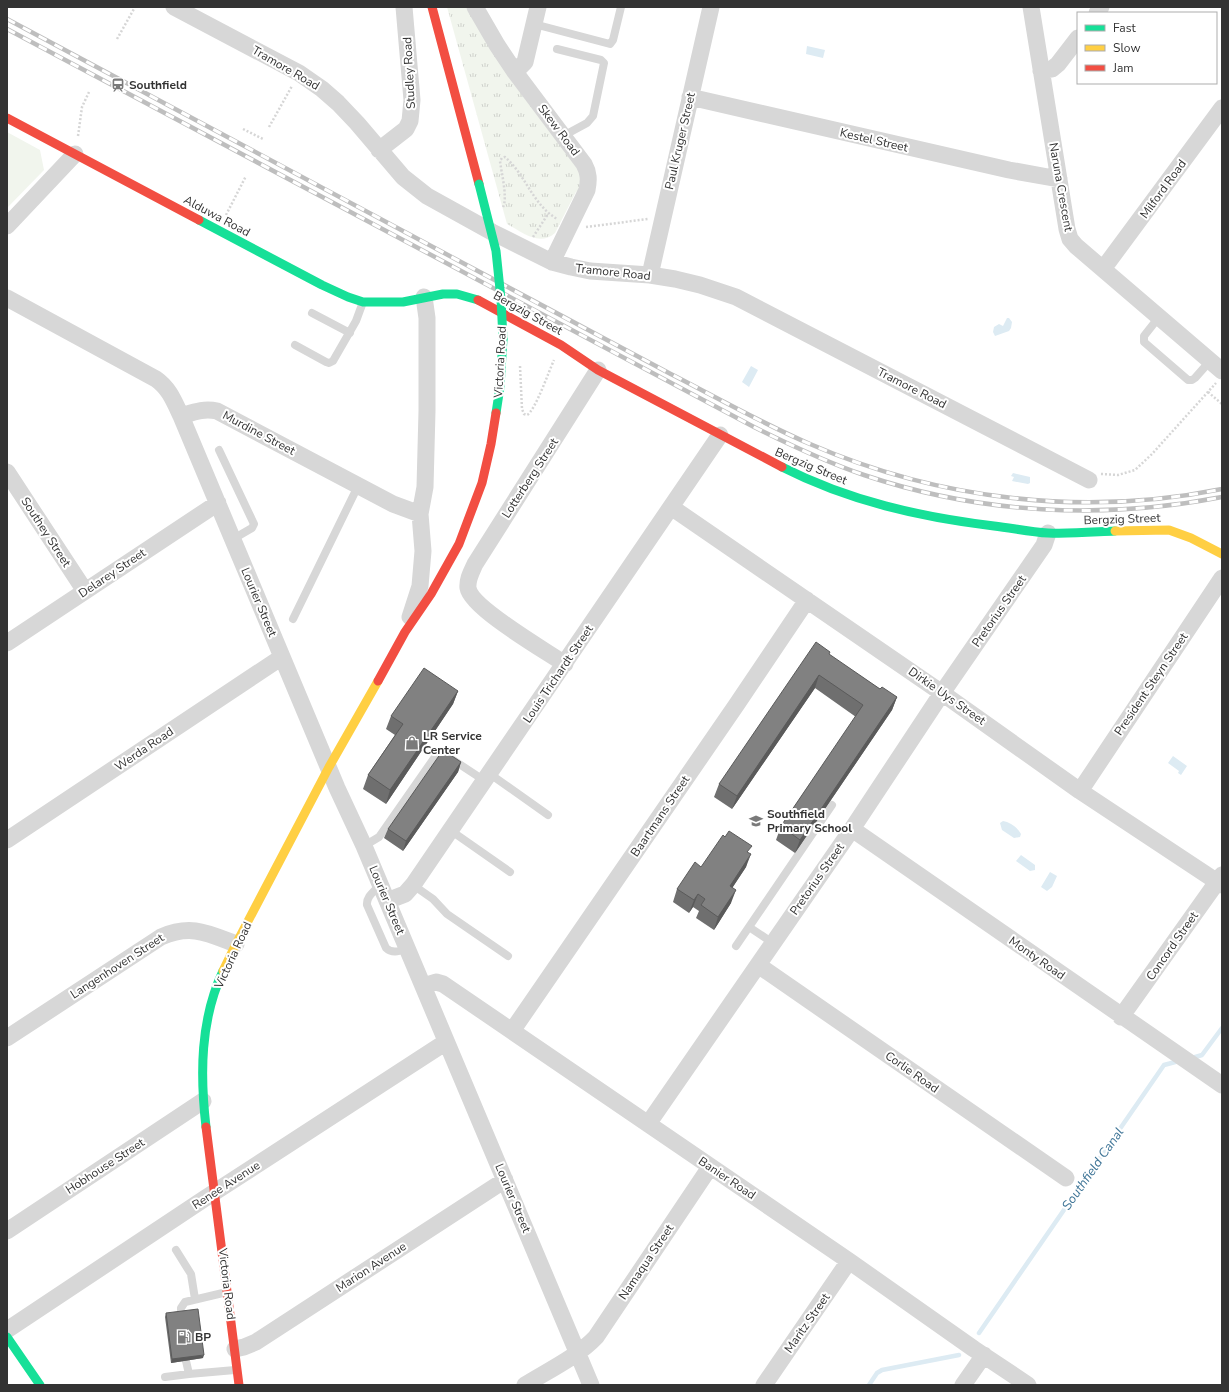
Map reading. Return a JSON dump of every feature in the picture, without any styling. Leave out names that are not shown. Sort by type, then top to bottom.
[{"type":"street","name":"Tramore Road","points":[[174,7],[299,73],[338,102],[403,177],[427,196],[552,262],[590,271],[650,275],[700,285],[736,297],[1094,477]]},
{"type":"street","name":"Studley Road","points":[[379,150],[406,129],[410,121],[412,100],[404,7]]},
{"type":"street","name":"Victoria Road","points":[[239,1385],[203,1101],[203,1044],[209,1012],[220,978],[236,944],[329,767],[405,632],[431,594],[459,544],[482,483],[497,416],[502,368],[503,339],[496,251],[432,7]]},
{"type":"street","name":"Skew Road","points":[[475,7],[515,72],[584,164],[588,173],[587,190],[552,262]]},
{"type":"street","points":[[515,72],[526,62],[538,7]]},
{"type":"street","name":"Paul Kruger Street","points":[[650,275],[711,7]]},
{"type":"street","name":"Naruna Crescent","points":[[1031,7],[1067,230],[1070,239],[1076,246],[1159,317],[1217,370]]},
{"type":"street","points":[[1042,71],[1052,69],[1058,64],[1077,39]]},
{"type":"street","name":"Kestel Street","points":[[690,97],[1010,170],[1059,179]]},
{"type":"street","name":"Milford Road","points":[[1103,269],[1222,108]]},
{"type":"street","name":"Alduwa Road","points":[[7,118],[336,292],[363,302],[390,304],[424,297]]},
{"type":"street","points":[[7,226],[75,154]]},
{"type":"street","name":"Bergzig Street","points":[[424,297],[443,294],[457,294],[479,300],[561,345],[598,370],[720,435],[805,479],[865,500],[947,520],[1048,533],[1169,530],[1220,550]]},
{"type":"street","name":"Victoria Road","points":[[405,632],[420,586],[423,551],[420,514],[426,480],[427,318],[424,297]]},
{"type":"street","points":[[7,298],[156,379],[166,387],[171,394],[181,416]]},
{"type":"street","name":"Lotterberg Street","points":[[565,664],[487,611],[472,596],[468,588],[469,580],[475,564],[598,370]]},
{"type":"street","name":"Murdine Street","points":[[181,416],[200,410],[209,409],[217,411],[358,486],[394,504],[420,514]]},
{"type":"street","name":"Lourier Street","points":[[181,416],[337,788],[364,846],[591,1385]]},
{"type":"street","name":"Louis Trichardt Street","points":[[387,902],[405,894],[413,885],[720,435]]},
{"type":"street","name":"Southey Street","points":[[7,472],[85,591]]},
{"type":"street","name":"Delarey Street","points":[[7,643],[218,503]]},
{"type":"street","name":"Dirkie Uys Street","points":[[671,507],[942,693],[1080,791],[1220,881]]},
{"type":"street","name":"Pretorius Street","points":[[648,1124],[852,829],[942,693],[1044,545],[1048,533]]},
{"type":"street","name":"President Steyn Street","points":[[1080,791],[1222,578]]},
{"type":"street","name":"Baartmans Street","points":[[512,1031],[807,600]]},
{"type":"street","name":"Werda Road","points":[[7,840],[282,656]]},
{"type":"street","name":"Monty Road","points":[[852,829],[1222,1085]]},
{"type":"street","name":"Concord Street","points":[[1122,1017],[1220,881]]},
{"type":"street","name":"Langenhoven Street","points":[[7,1038],[160,937],[172,932],[197,930],[236,944]]},
{"type":"street","name":"Corlie Road","points":[[758,965],[1066,1178]]},
{"type":"street","name":"Banier Road","points":[[423,986],[440,982],[1028,1385]]},
{"type":"street","name":"Renee Avenue","points":[[7,1330],[215,1192],[446,1042]]},
{"type":"street","name":"Hobhouse Street","points":[[7,1231],[203,1101]]},
{"type":"street","name":"Namaqua Street","points":[[525,1385],[577,1353],[588,1345],[596,1336],[710,1167]]},
{"type":"street","name":"Marion Avenue","points":[[235,1349],[256,1342],[505,1180]]},
{"type":"street","name":"Maritz Street","points":[[764,1385],[849,1261]]},
{"type":"street","points":[[7,1337],[40,1385]]},
{"type":"street","points":[[963,1385],[974,1349]]},
{"type":"lane","points":[[534,24],[610,44],[614,40],[621,7]]},
{"type":"lane","points":[[557,49],[601,60],[604,63],[593,116],[587,122],[563,136]]},
{"type":"lane","points":[[295,345],[326,362],[331,362],[335,359],[350,333],[360,313],[363,302]]},
{"type":"lane","points":[[312,313],[350,333]]},
{"type":"lane","points":[[1159,317],[1144,336],[1144,342],[1188,380],[1192,380],[1217,370]]},
{"type":"lane","points":[[219,450],[254,524],[252,528],[233,539]]},
{"type":"lane","points":[[293,619],[358,486]]},
{"type":"lane","points":[[364,846],[378,837],[437,754],[444,754],[548,815]]},
{"type":"lane","points":[[736,946],[832,805]]},
{"type":"lane","points":[[450,830],[510,872]]},
{"type":"lane","points":[[380,885],[368,897],[367,905],[386,948],[393,952],[407,949]]},
{"type":"lane","points":[[413,885],[433,899],[447,914],[508,956]]},
{"type":"lane","points":[[749,927],[773,943]]},
{"type":"lane","points":[[176,1250],[191,1274],[195,1299]]},
{"type":"lane","points":[[181,1314],[182,1305],[185,1302],[228,1292]]},
{"type":"lane","points":[[186,1360],[189,1374]]},
{"type":"lane","points":[[165,1377],[238,1370]]},
{"type":"path","points":[[117,39],[135,7]]},
{"type":"path","points":[[269,127],[299,73]]},
{"type":"path","points":[[75,154],[82,107],[88,92]]},
{"type":"path","points":[[243,129],[263,139]]},
{"type":"path","points":[[500,210],[504,204],[500,161],[505,157],[542,208],[548,214],[562,222]]},
{"type":"path","points":[[219,230],[246,176]]},
{"type":"path","points":[[532,238],[548,214]]},
{"type":"path","points":[[582,228],[655,218]]},
{"type":"path","points":[[520,364],[522,409],[524,414],[527,415],[530,414],[535,406],[555,358]]},
{"type":"path","points":[[1094,477],[1118,475],[1135,470],[1152,454],[1208,392],[1217,370]]},
{"type":"path","points":[[1208,392],[1222,404]]},
{"type":"green space","points":[[447,7],[466,7],[493,51],[581,172],[579,190],[576,192],[555,233],[549,237],[543,239],[531,237],[507,224]]},
{"type":"green space","points":[[7,132],[40,150],[44,170],[7,208]]},
{"type":"shaded area","points":[[807,46],[825,50],[823,58],[806,54]]},
{"type":"shaded area","points":[[1007,318],[1009,318],[1012,322],[1009,331],[995,336],[993,332],[994,327],[999,324],[1003,326]]},
{"type":"shaded area","points":[[751,366],[758,370],[749,387],[742,382]]},
{"type":"shaded area","points":[[1013,473],[1030,477],[1030,483],[1028,484],[1012,481],[1014,477],[1011,476]]},
{"type":"shaded area","points":[[1173,756],[1187,766],[1181,775],[1178,773],[1179,771],[1168,763]]},
{"type":"shaded area","points":[[1003,821],[1016,828],[1021,834],[1020,837],[1014,838],[1002,830],[1000,823]]},
{"type":"shaded area","points":[[1021,855],[1035,865],[1035,870],[1030,871],[1016,861]]},
{"type":"shaded area","points":[[1050,872],[1057,876],[1052,887],[1047,891],[1041,887]]},
{"type":"building","points":[[816,642],[830,652],[829,654],[880,689],[882,687],[897,697],[800,840],[781,826],[863,705],[819,675],[737,796],[719,784]]},
{"type":"building","points":[[424,668],[458,691],[390,790],[368,775],[403,724],[391,716]]},
{"type":"building","points":[[443,750],[461,762],[406,841],[388,829]]},
{"type":"building","points":[[729,831],[752,846],[747,852],[751,854],[730,886],[736,890],[718,917],[701,905],[705,899],[698,894],[694,900],[677,889],[695,862],[701,867],[723,835],[725,837]]},
{"type":"building","points":[[198,1309],[204,1355],[172,1359],[166,1313]]},
{"type":"waterway","name":"Southfield Canal","points":[[1192,1058],[1202,1055],[1222,1028]]},
{"type":"waterway","name":"Southfield Canal","points":[[979,1333],[1164,1065],[1179,1061]]},
{"type":"waterway","name":"Southfield Canal","points":[[869,1385],[877,1373],[882,1370],[959,1355]]},
{"type":"railway","points":[[7,19],[667,372],[792,436],[859,463],[909,479],[961,490],[1013,498],[1065,502],[1118,502],[1170,497],[1222,489]]},
{"type":"railway","points":[[7,29],[754,427],[836,465],[908,488],[952,498],[997,505],[1042,509],[1132,509],[1222,497]]},
{"type":"traffic: fast","points":[[479,184],[496,251],[503,339]]},
{"type":"traffic: fast","points":[[199,220],[322,285],[363,302],[403,302],[443,294],[457,294],[478,300]]},
{"type":"traffic: fast","points":[[496,413],[500,387],[503,339]]},
{"type":"traffic: fast","points":[[782,467],[807,479],[859,498],[885,506],[939,518],[1041,532],[1065,533],[1115,531]]},
{"type":"traffic: fast","points":[[206,1127],[203,1088],[206,1028],[215,990],[223,971]]},
{"type":"traffic: fast","points":[[7,1337],[40,1385]]},
{"type":"traffic: slow","points":[[1115,531],[1169,530],[1191,538],[1222,554]]},
{"type":"traffic: slow","points":[[223,971],[329,767],[378,681]]},
{"type":"traffic: jam","points":[[432,7],[479,184]]},
{"type":"traffic: jam","points":[[7,118],[199,220]]},
{"type":"traffic: jam","points":[[478,300],[561,345],[598,370],[782,467]]},
{"type":"traffic: jam","points":[[378,681],[405,632],[431,594],[459,544],[482,483],[496,413]]},
{"type":"traffic: jam","points":[[206,1127],[239,1385]]},
{"type":"place","name":"Southfield","points":[[118,85]]},
{"type":"place","name":"LR Service Center","points":[[412,743]]},
{"type":"place","name":"Southfield Primary School","points":[[756,821]]},
{"type":"place","name":"BP","points":[[184,1337]]}]
